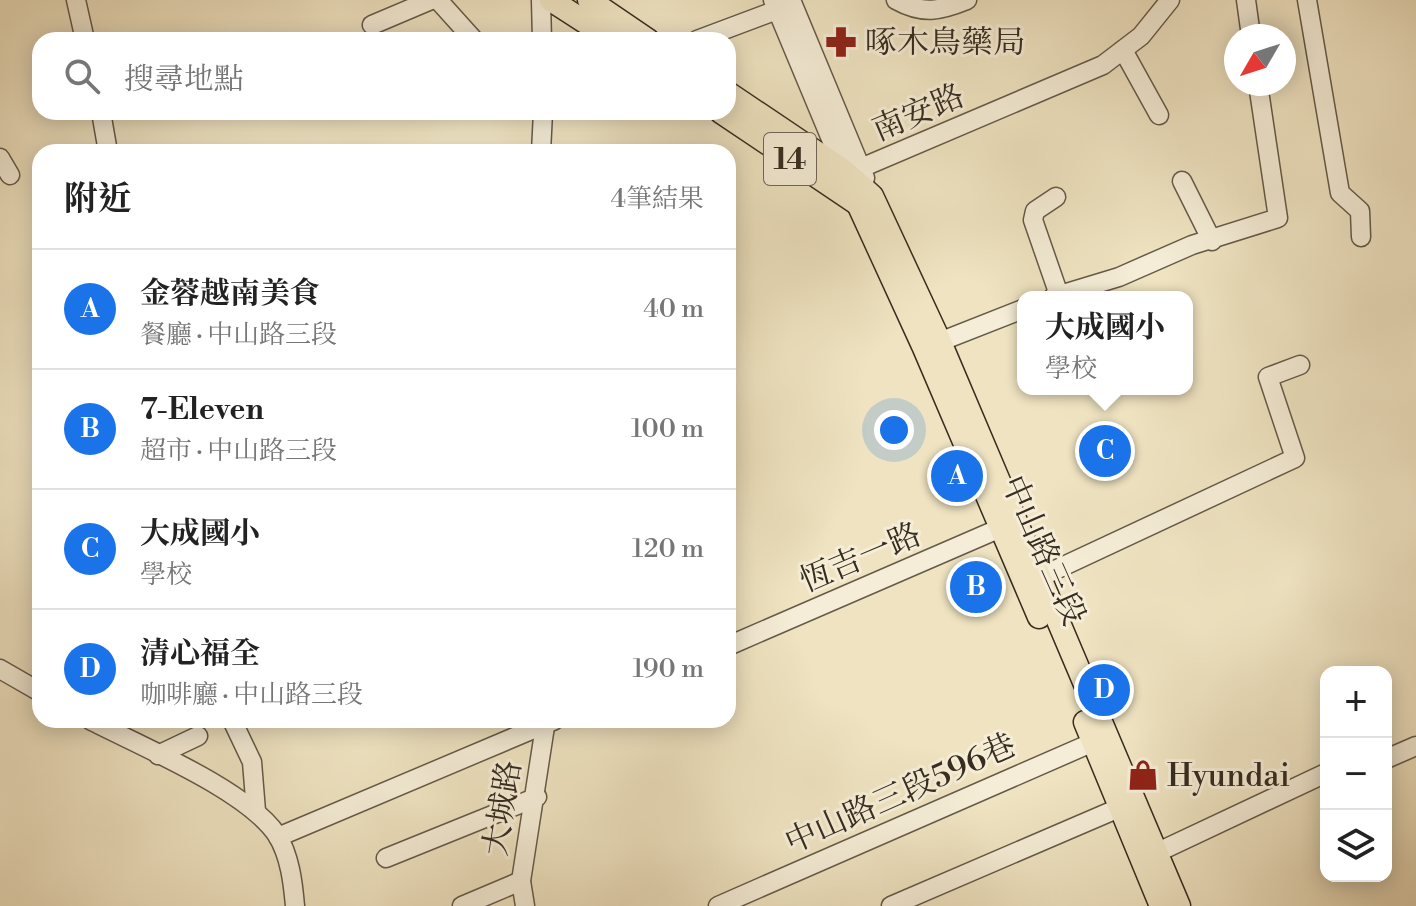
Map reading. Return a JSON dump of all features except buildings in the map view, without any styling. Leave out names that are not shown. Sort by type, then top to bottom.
[{"type":"main road","points":[[551,0],[601,32]]},
{"type":"main road","points":[[589,0],[636,32]]},
{"type":"main road","name":"14","points":[[736,98],[853,169],[865,200]]},
{"type":"main road","name":"14","points":[[734,120],[865,200]]},
{"type":"main road","name":"中山路三段","points":[[865,200],[932,345],[1100,738],[1179,906]]},
{"type":"main road","name":"中山路三段","points":[[1007,526],[1038,578],[1100,738],[1119,808],[1161,906]]},
{"type":"street","points":[[76,0],[83,32]]},
{"type":"street","points":[[372,25],[431,0]]},
{"type":"street","points":[[438,0],[467,32]]},
{"type":"street","points":[[541,0],[542,32]]},
{"type":"street","points":[[896,0],[913,10],[967,0]]},
{"type":"street","name":"南安路","points":[[853,169],[1103,65],[1141,36],[1170,0]]},
{"type":"street","points":[[1246,0],[1249,24]]},
{"type":"street","points":[[1307,0],[1340,193],[1360,211],[1361,237]]},
{"type":"street","points":[[714,32],[780,2],[853,169]]},
{"type":"street","points":[[1123,50],[1159,115]]},
{"type":"street","points":[[1073,291],[1119,277],[1192,245],[1278,218],[1260,96]]},
{"type":"street","points":[[102,120],[107,144]]},
{"type":"street","points":[[541,144],[543,120]]},
{"type":"street","points":[[0,158],[10,175]]},
{"type":"street","points":[[1182,181],[1212,241]]},
{"type":"street","points":[[1054,291],[1033,220],[1035,211],[1056,197]]},
{"type":"street","points":[[932,345],[1017,311]]},
{"type":"street","points":[[1038,578],[1295,458],[1268,377],[1300,365]]},
{"type":"street","name":"恆吉一路","points":[[736,643],[1007,526]]},
{"type":"street","points":[[0,669],[32,687]]},
{"type":"street","points":[[106,728],[256,811],[278,837],[292,876],[295,906]]},
{"type":"street","points":[[236,728],[252,762],[256,811]]},
{"type":"street","points":[[278,837],[533,728]]},
{"type":"street","name":"大城路","points":[[525,906],[521,881],[548,728]]},
{"type":"street","points":[[158,755],[198,736]]},
{"type":"street","name":"中山路三段596巷","points":[[718,906],[1100,738]]},
{"type":"street","points":[[1392,756],[1416,746]]},
{"type":"street","points":[[1156,853],[1320,776]]},
{"type":"street","points":[[386,858],[537,797]]},
{"type":"street","points":[[891,906],[1119,808]]},
{"type":"street","points":[[462,906],[521,881]]},
{"type":"place","name":"啄木鳥藥局","points":[[841,42]]},
{"type":"place","name":"大成國小","points":[[1105,451]]},
{"type":"place","name":"金蓉越南美食","points":[[957,476]]},
{"type":"place","name":"7-Eleven","points":[[976,587]]},
{"type":"place","name":"清心福全","points":[[1104,690]]},
{"type":"place","name":"Hyundai","points":[[1143,775]]}]
